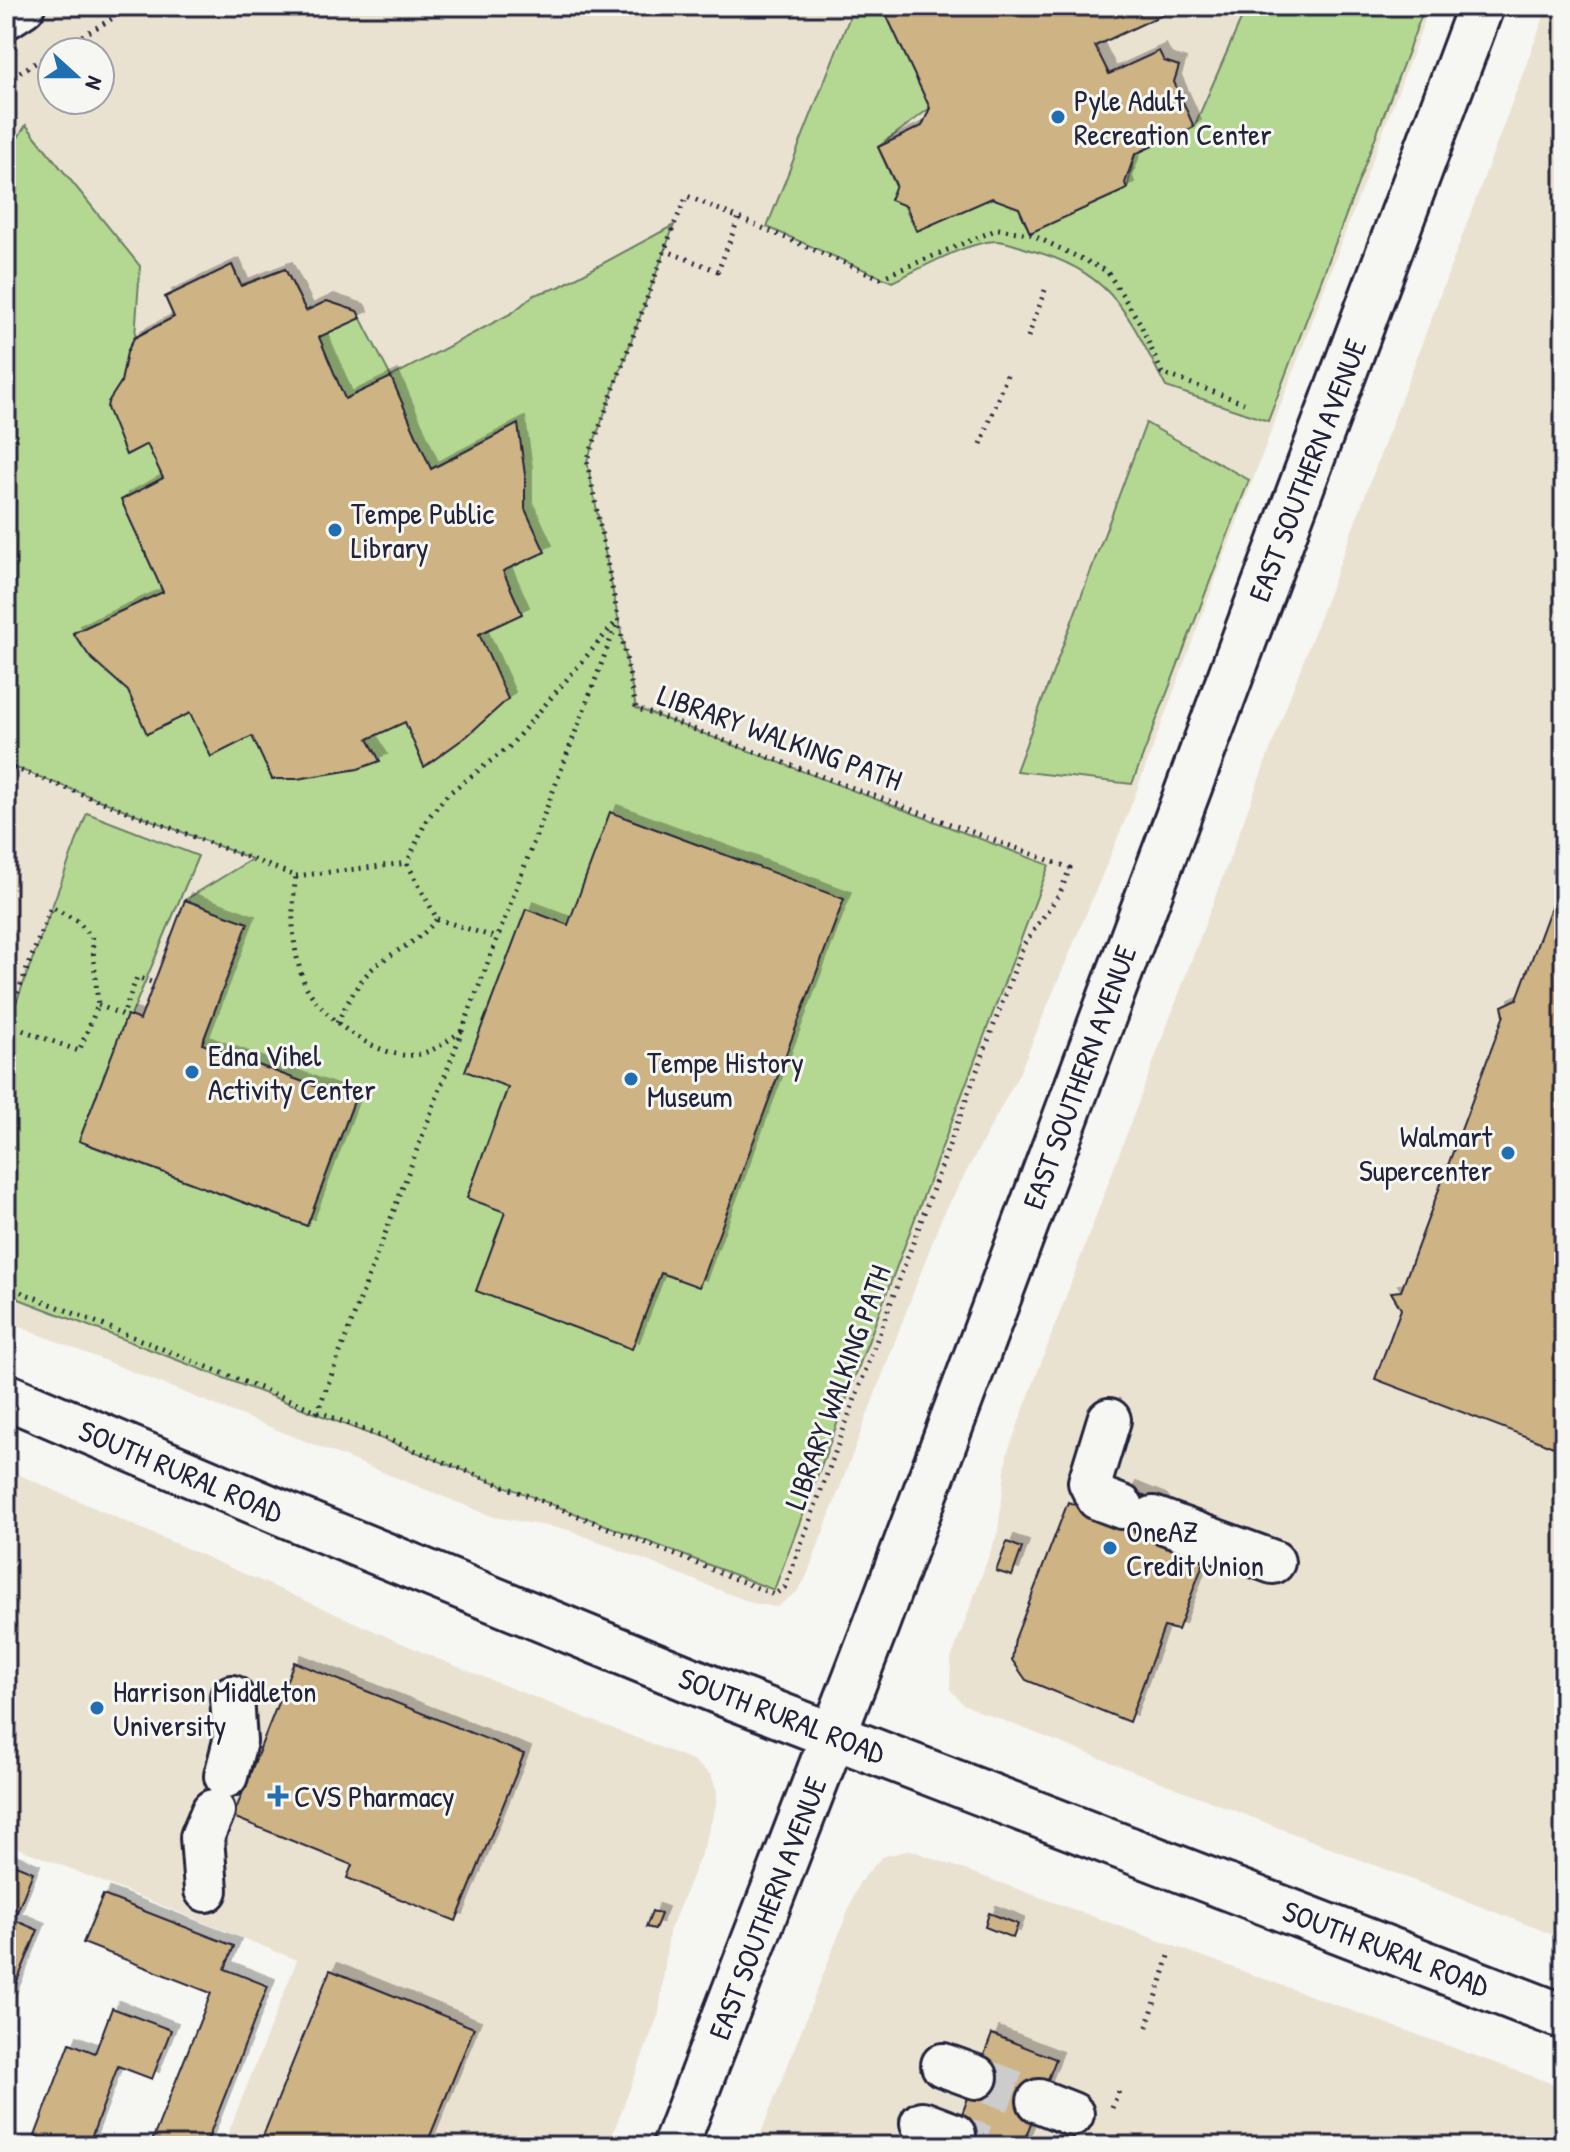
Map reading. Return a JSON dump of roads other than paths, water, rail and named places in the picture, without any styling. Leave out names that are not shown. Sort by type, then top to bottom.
[{"type":"main road","name":"EAST SOUTHERN AVENUE","points":[[675,2146],[834,1736],[1481,6]]},
{"type":"main road","name":"SOUTH RURAL ROAD","points":[[6,1396],[301,1521],[834,1736],[1564,2017]]},
{"type":"lane","points":[[6,17],[23,6]]},
{"type":"lane","points":[[1109,1420],[1090,1482],[1098,1498],[1273,1562]]},
{"type":"lane","points":[[206,1890],[202,1837],[235,1741],[232,1697]]},
{"type":"tunnel","points":[[976,2077],[1039,2101]]},
{"type":"tunnel","points":[[954,2135],[984,2146]]},
{"type":"place","name":"Pyle Adult Recreation Center","points":[[1058,117]]},
{"type":"place","name":"Tempe Public Library","points":[[335,530]]},
{"type":"place","name":"Edna Vihel Activity Center","points":[[192,1072]]},
{"type":"place","name":"Tempe History Museum","points":[[631,1079]]},
{"type":"place","name":"Walmart Supercenter","points":[[1508,1153]]},
{"type":"place","name":"OneAZ Credit Union","points":[[1110,1548]]},
{"type":"place","name":"Harrison Middleton University","points":[[97,1708]]},
{"type":"place","name":"CVS Pharmacy","points":[[278,1796]]}]
